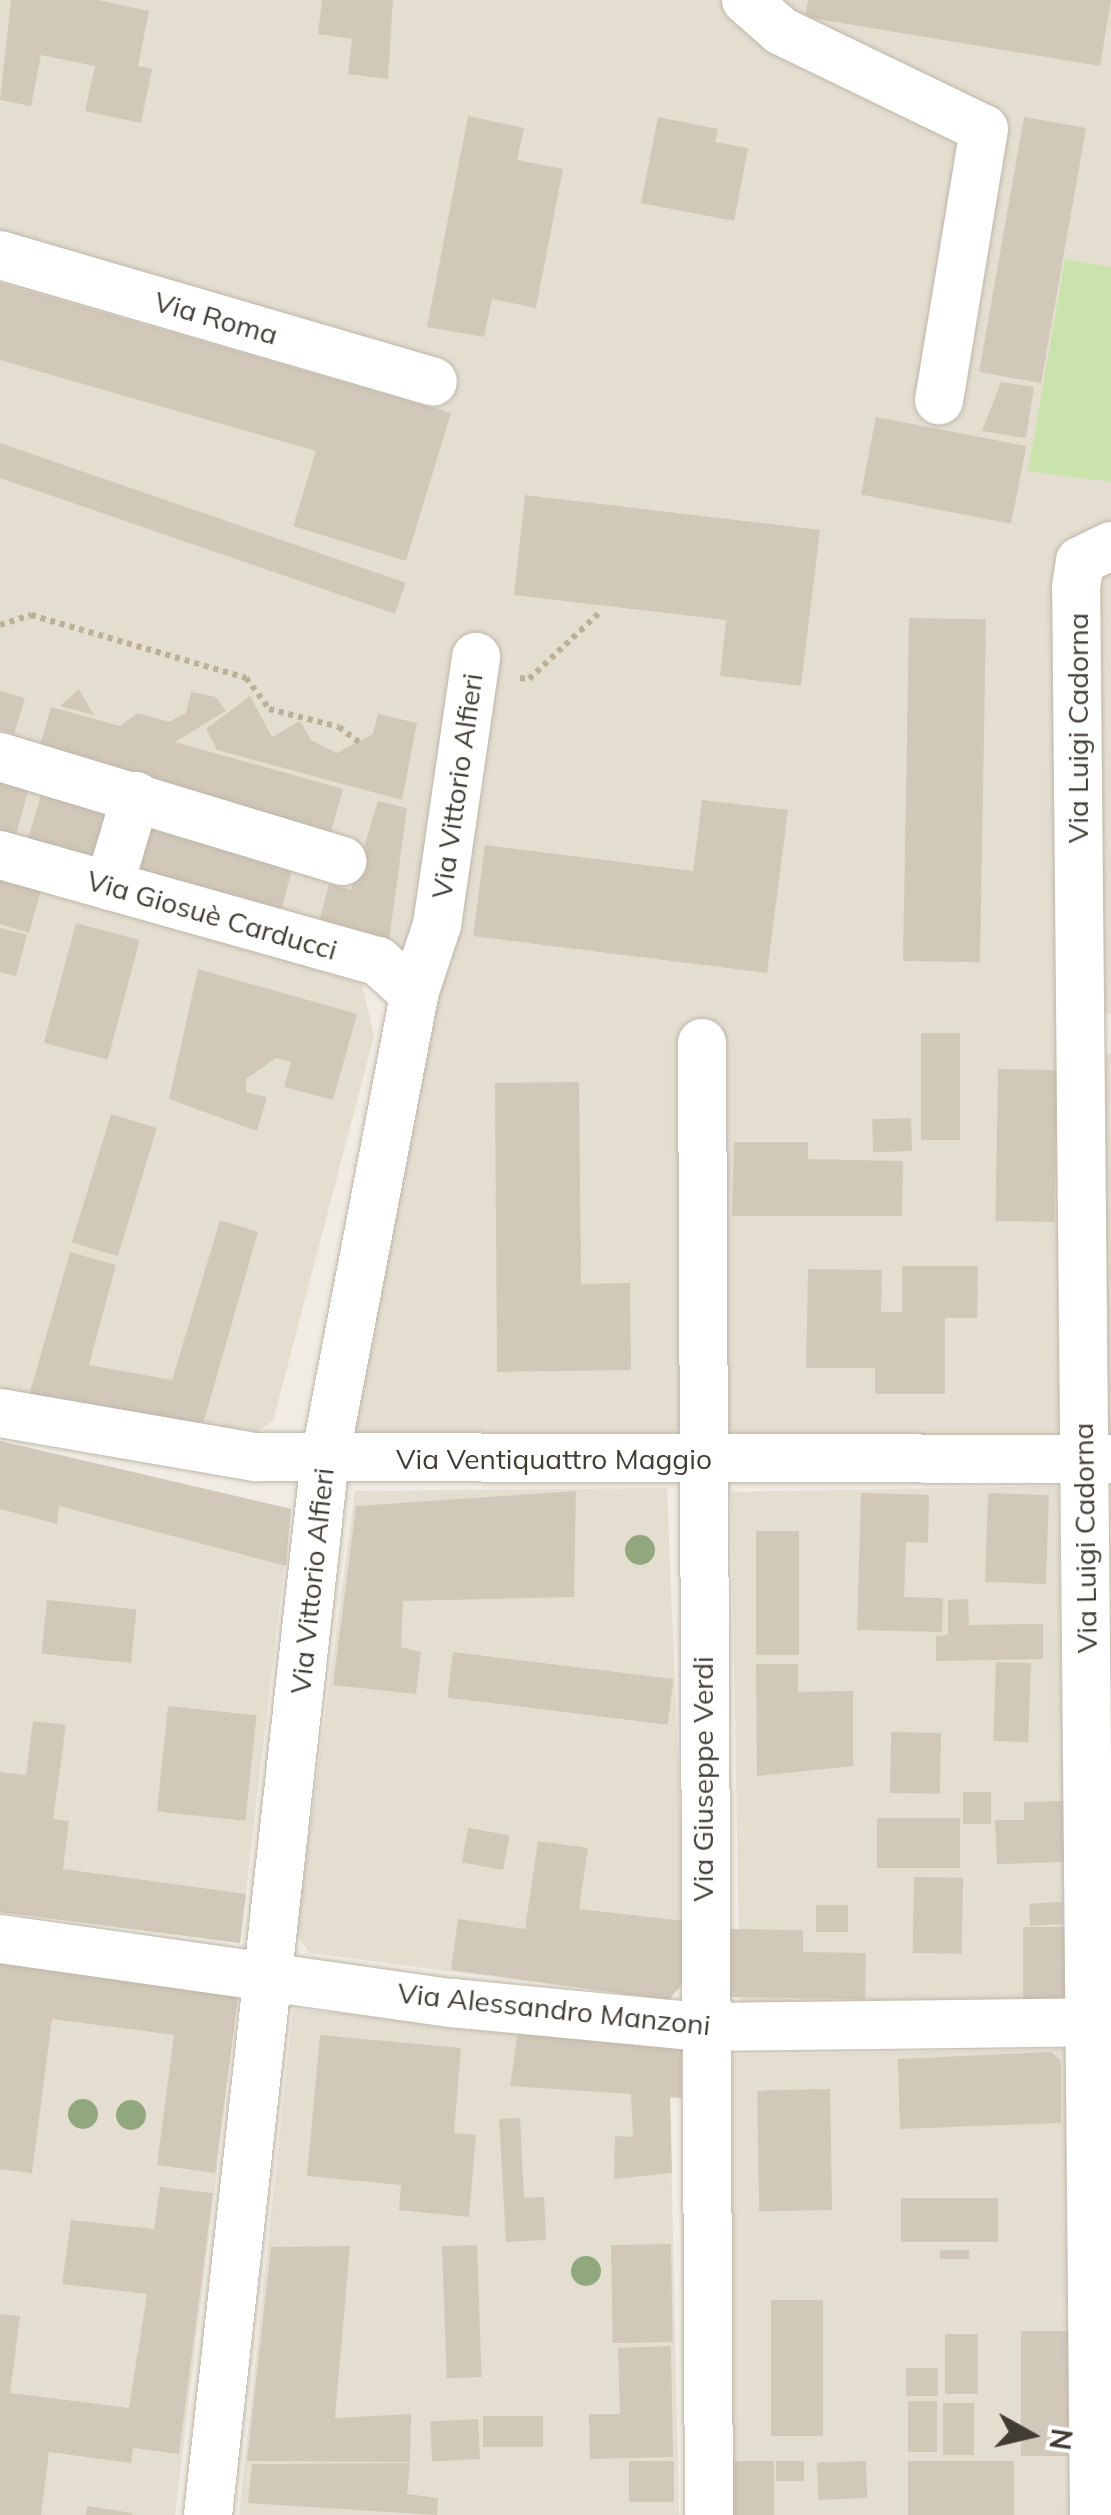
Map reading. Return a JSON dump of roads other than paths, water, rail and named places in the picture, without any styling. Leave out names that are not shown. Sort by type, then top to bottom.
[{"type":"street","points":[[746,0],[780,31],[984,128],[938,400]]},
{"type":"street","name":"Via Roma","points":[[0,255],[433,382]]},
{"type":"street","name":"Via Luigi Cadorna","points":[[1094,2515],[1101,2023],[1096,554]]},
{"type":"street","name":"Via Vittorio Alfieri","points":[[208,2515],[325,1458],[414,994],[438,925],[475,665]]},
{"type":"street","points":[[0,757],[343,860]]},
{"type":"street","points":[[110,886],[136,796]]},
{"type":"street","name":"Via Giosuè Carducci","points":[[0,854],[378,962],[414,994]]},
{"type":"street","name":"Via Giuseppe Verdi","points":[[702,1043],[703,2027],[710,2515]]},
{"type":"street","name":"Via Ventiquattro Maggio","points":[[0,1414],[256,1458],[1097,1459]]},
{"type":"street","name":"Via Alessandro Manzoni","points":[[0,1939],[270,1972],[452,2003],[703,2027],[1101,2023]]}]
